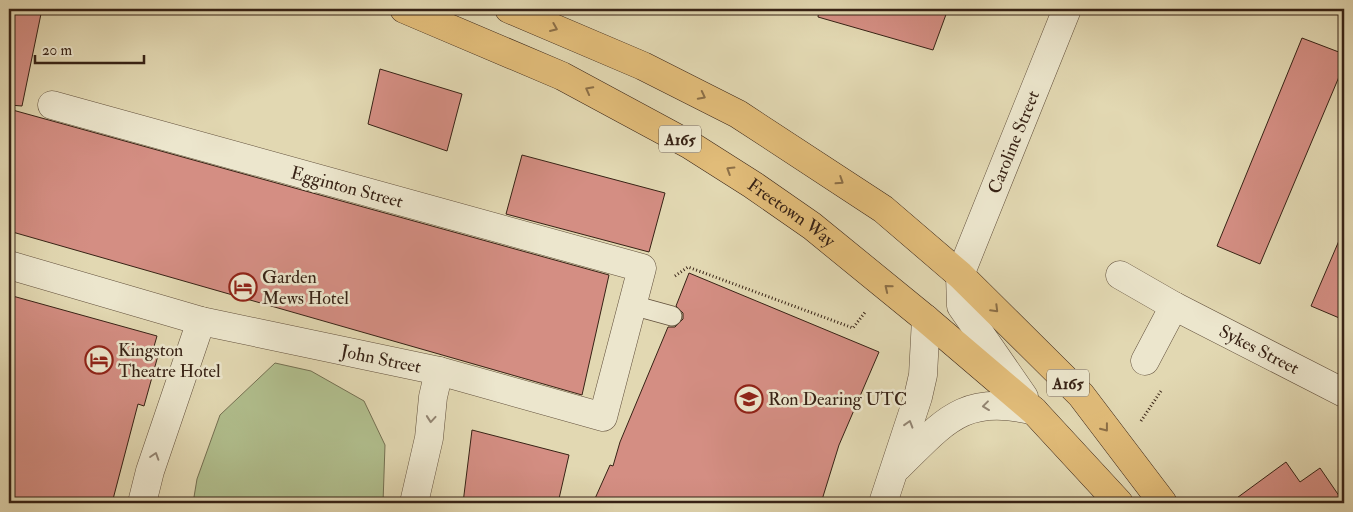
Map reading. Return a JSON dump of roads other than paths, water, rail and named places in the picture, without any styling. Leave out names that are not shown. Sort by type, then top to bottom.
[{"type":"highway","name":"Freetown Way","points":[[404,9],[452,27],[562,76],[690,145],[812,226],[926,319],[1034,411],[1119,503]]},
{"type":"highway","name":"A165","points":[[509,9],[643,66],[738,114],[883,209],[960,275],[1081,395],[1163,503]]},
{"type":"street","name":"Caroline Street","points":[[960,275],[1067,9]]},
{"type":"street","name":"Egginton Street","points":[[52,105],[642,268]]},
{"type":"street","name":"John Street","points":[[9,265],[201,321],[439,371],[603,417],[642,268]]},
{"type":"street","points":[[960,275],[961,306],[1034,411]]},
{"type":"street","name":"Sykes Street","points":[[1120,275],[1174,306],[1344,393]]},
{"type":"street","points":[[1145,361],[1174,306]]},
{"type":"street","points":[[883,503],[895,470],[923,375],[926,319]]},
{"type":"street","points":[[142,503],[150,471],[201,321]]},
{"type":"street","points":[[414,503],[429,438],[433,397],[439,371]]},
{"type":"street","points":[[895,470],[939,426],[959,413],[983,405],[1010,405],[1034,411]]},
{"type":"lane","points":[[632,305],[668,314]]},
{"type":"place","name":"Garden Mews Hotel","points":[[243,287]]},
{"type":"place","name":"Kingston Theatre Hotel","points":[[99,360]]},
{"type":"place","name":"Ron Dearing UTC","points":[[749,399]]}]
